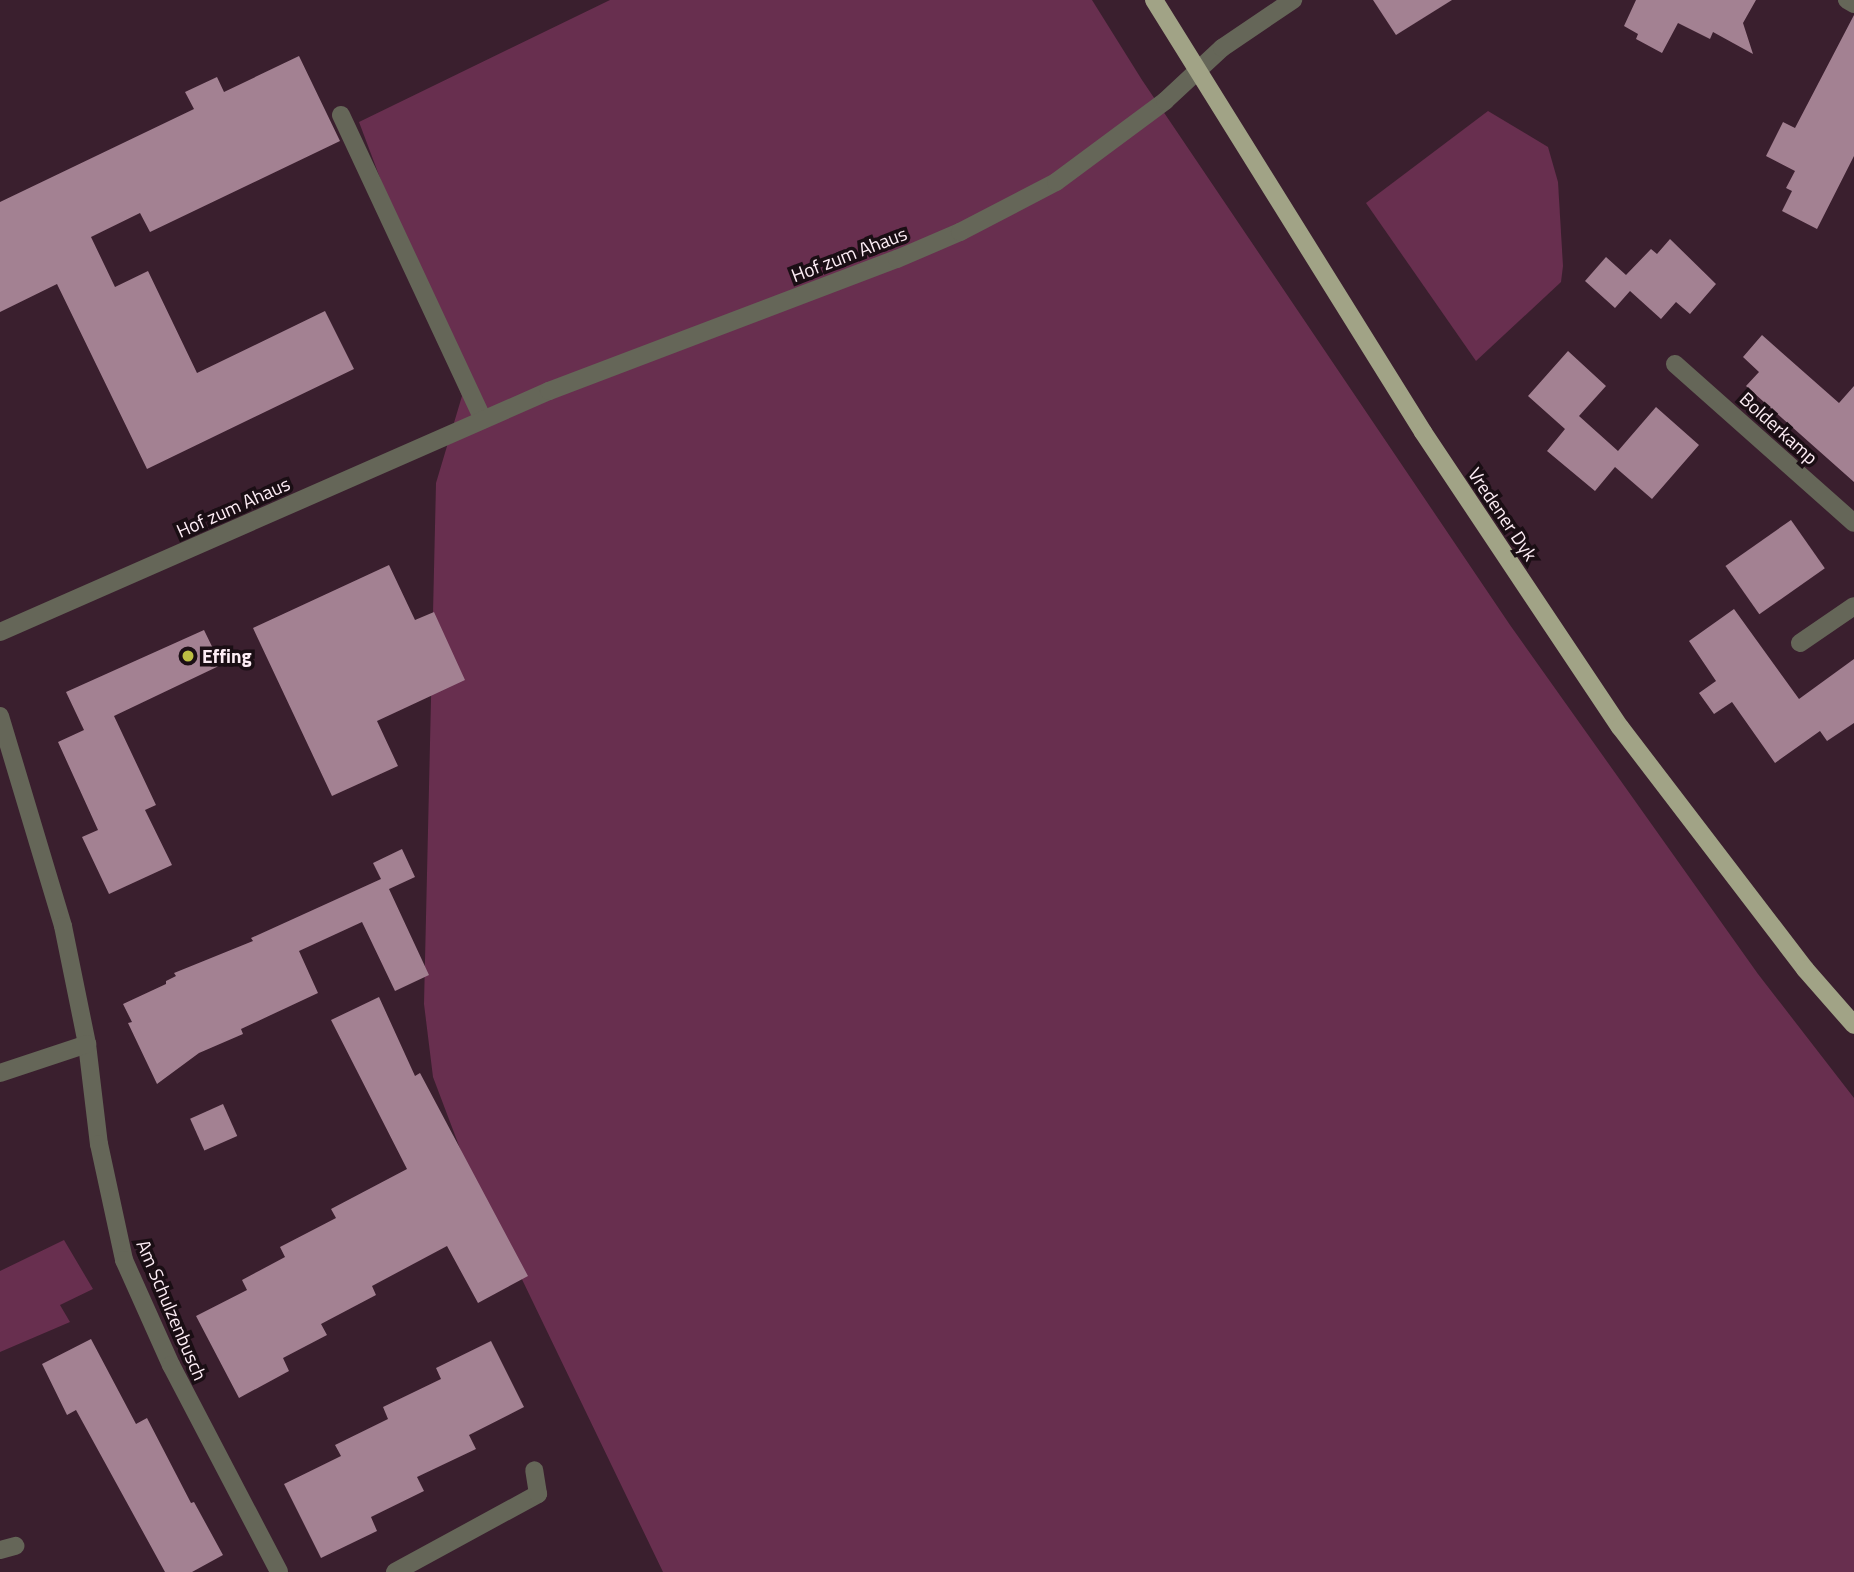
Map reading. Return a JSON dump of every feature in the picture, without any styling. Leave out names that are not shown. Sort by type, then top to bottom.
[{"type":"main road","name":"Vredener Dyk","points":[[1154,0],[1423,432],[1620,727],[1805,969],[1854,1025]]},
{"type":"street","name":"Hof zum Ahaus","points":[[0,632],[483,420],[659,347],[897,259],[970,227],[1056,182],[1165,101],[1222,48],[1293,0]]},
{"type":"street","points":[[1847,0],[1854,4]]},
{"type":"street","points":[[341,115],[483,420]]},
{"type":"street","name":"Bolderkamp","points":[[1675,364],[1854,523]]},
{"type":"street","points":[[1800,643],[1854,607]]},
{"type":"street","name":"Am Schulzenbusch","points":[[0,716],[63,926],[87,1044],[99,1144],[124,1261],[188,1399],[279,1572]]},
{"type":"street","points":[[0,1073],[87,1044]]},
{"type":"street","points":[[394,1572],[538,1494],[534,1470]]},
{"type":"shaded area","points":[[610,0],[1092,0],[1142,80],[1510,625],[1758,974],[1854,1098],[1854,1572],[663,1572],[464,1159],[433,1077],[424,1004],[436,483],[462,396],[359,122]]},
{"type":"shaded area","points":[[1488,111],[1548,147],[1558,182],[1563,266],[1561,282],[1476,361],[1366,203]]},
{"type":"shaded area","points":[[64,1240],[93,1289],[60,1305],[70,1322],[0,1352],[0,1271]]},
{"type":"building","points":[[1373,0],[1452,0],[1396,35]]},
{"type":"building","points":[[1636,0],[1756,0],[1743,23],[1753,54],[1713,32],[1710,39],[1678,23],[1662,53],[1636,39],[1638,34],[1624,26]]},
{"type":"building","points":[[1854,15],[1854,156],[1817,229],[1782,211],[1792,191],[1786,188],[1795,171],[1766,156],[1783,122],[1795,128]]},
{"type":"building","points":[[299,56],[340,141],[150,232],[140,213],[91,237],[115,287],[148,271],[197,373],[325,311],[354,369],[147,469],[57,284],[0,312],[0,202],[194,109],[185,92],[217,77],[224,92]]},
{"type":"building","points":[[1670,239],[1716,284],[1690,314],[1676,302],[1661,319],[1630,291],[1615,308],[1585,281],[1606,257],[1626,275],[1651,249],[1657,254]]},
{"type":"building","points":[[1762,335],[1839,403],[1854,386],[1854,482],[1746,386],[1759,372],[1743,357]]},
{"type":"building","points":[[1568,351],[1606,386],[1579,416],[1618,451],[1656,407],[1699,445],[1652,499],[1615,467],[1595,491],[1547,451],[1565,429],[1528,396]]},
{"type":"building","points":[[1791,520],[1825,568],[1759,614],[1725,566]]},
{"type":"building","points":[[389,565],[415,620],[434,612],[465,680],[377,721],[398,766],[332,796],[253,628]]},
{"type":"building","points":[[1734,609],[1799,699],[1854,659],[1854,723],[1827,741],[1820,731],[1775,763],[1732,702],[1714,714],[1699,693],[1716,681],[1689,641]]},
{"type":"building","points":[[204,630],[221,665],[114,716],[156,805],[145,810],[172,865],[109,894],[82,837],[98,830],[58,742],[84,730],[66,692]]},
{"type":"building","points":[[402,849],[415,877],[389,889],[429,975],[395,991],[362,922],[299,951],[318,993],[241,1029],[243,1034],[199,1053],[157,1084],[128,1023],[132,1022],[123,1004],[166,984],[166,981],[176,976],[174,973],[253,941],[251,938],[381,879],[373,863]]},
{"type":"building","points":[[379,997],[415,1076],[420,1073],[528,1276],[478,1303],[447,1246],[372,1286],[376,1295],[321,1324],[327,1335],[283,1358],[289,1371],[239,1398],[196,1316],[247,1290],[242,1280],[285,1257],[280,1247],[336,1218],[331,1209],[407,1169],[331,1020]]},
{"type":"building","points":[[223,1104],[237,1136],[204,1151],[190,1119]]},
{"type":"building","points":[[91,1339],[136,1424],[147,1418],[191,1503],[194,1502],[223,1555],[192,1572],[165,1572],[76,1410],[67,1415],[42,1364]]},
{"type":"building","points":[[491,1341],[524,1407],[469,1435],[476,1449],[417,1477],[424,1491],[371,1517],[377,1531],[321,1558],[284,1484],[341,1456],[335,1445],[388,1419],[383,1407],[441,1379],[436,1368]]},
{"type":"place","name":"Effing","points":[[188,656]]}]
